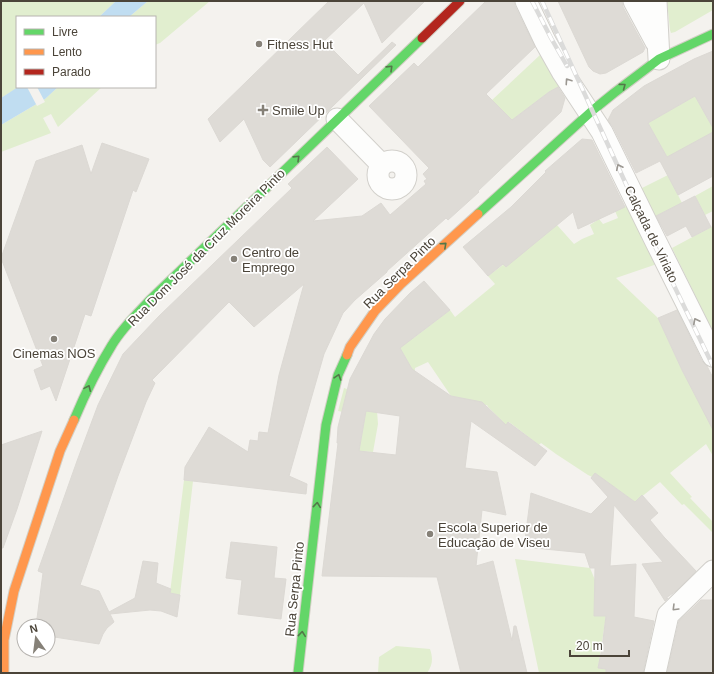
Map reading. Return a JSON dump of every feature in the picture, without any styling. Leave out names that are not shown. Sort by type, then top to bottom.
[{"type":"street","name":"Rua Dom José da Cruz Moreira Pinto","points":[[3,613],[14,590],[55,466],[72,424],[90,382],[112,344],[124,328],[160,290],[460,1]]},
{"type":"street","name":"Calçada de Viriato","points":[[526,1],[563,73],[602,132],[713,356]]},
{"type":"street","points":[[634,1],[658,53]]},
{"type":"street","points":[[656,1],[658,53]]},
{"type":"street","name":"Rua Serpa Pinto","points":[[298,673],[326,425],[338,375],[350,347],[375,311],[401,284],[658,53],[713,34]]},
{"type":"street","points":[[337,119],[382,164]]},
{"type":"street","points":[[654,673],[668,615],[704,589],[713,571]]},
{"type":"street","points":[[3,613],[4,673]]},
{"type":"street","points":[[1,662],[4,640]]},
{"type":"green space","points":[[1,1],[116,1],[100,16],[16,16],[16,88],[17,88],[1,98]]},
{"type":"green space","points":[[148,1],[210,1],[160,43],[156,45],[156,16],[130,16]]},
{"type":"green space","points":[[667,1],[713,1],[713,10],[671,33]]},
{"type":"green space","points":[[540,55],[552,74],[563,84],[549,92],[512,120],[492,100]]},
{"type":"green space","points":[[57,88],[101,88],[58,127],[51,114],[43,118],[51,133],[1,152],[1,125],[45,99]]},
{"type":"green space","points":[[695,96],[713,128],[713,159],[667,157],[648,123]]},
{"type":"green space","points":[[668,175],[682,203],[652,218],[638,190]]},
{"type":"green space","points":[[713,186],[713,211],[705,215],[695,196]]},
{"type":"green space","points":[[629,205],[657,264],[616,278],[658,318],[682,370],[713,428],[713,456],[706,444],[670,473],[692,497],[690,498],[713,522],[713,533],[684,504],[682,505],[660,482],[635,502],[616,488],[588,475],[541,443],[539,445],[509,422],[506,425],[487,405],[460,404],[461,398],[451,396],[428,362],[415,368],[414,384],[376,398],[378,424],[373,452],[359,451],[365,416],[338,411],[344,388],[374,398],[408,362],[398,345],[415,337],[450,310],[455,317],[495,284],[488,276],[557,225],[574,244],[594,234],[590,225],[599,219],[603,224],[618,218],[615,211]]},
{"type":"green space","points":[[713,226],[713,332],[672,248]]},
{"type":"green space","points":[[184,480],[193,481],[180,595],[170,593]]},
{"type":"green space","points":[[515,559],[590,568],[595,580],[594,616],[606,616],[598,668],[606,669],[606,673],[539,673]]},
{"type":"green space","points":[[396,646],[430,649],[432,661],[427,673],[378,673],[379,657]]},
{"type":"water","points":[[116,1],[148,1],[130,16],[100,16]]},
{"type":"water","points":[[16,88],[57,88],[45,99],[1,125],[1,98]]},
{"type":"pier","points":[[28,88],[38,88],[45,102],[37,106]]},
{"type":"building","points":[[329,1],[425,1],[382,43],[364,3],[324,41],[358,75],[392,42],[396,45],[270,167],[263,160],[244,119],[220,142],[208,119]]},
{"type":"building","points":[[486,1],[514,1],[535,47],[486,94],[512,120],[558,87],[565,98],[561,112],[478,191],[479,192],[448,220],[446,218],[355,300],[343,313],[324,354],[289,476],[307,484],[306,494],[184,480],[185,467],[209,427],[248,452],[250,440],[258,441],[259,432],[268,433],[279,375],[304,284],[254,327],[229,302],[152,380],[155,383],[146,402],[118,476],[80,585],[99,591],[109,612],[135,598],[143,561],[158,563],[156,583],[171,589],[170,593],[180,595],[177,617],[161,611],[150,610],[110,614],[114,622],[107,628],[99,644],[56,637],[56,618],[37,618],[43,573],[38,571],[98,405],[123,354],[159,316],[292,188],[288,184],[327,147],[358,179],[313,221],[362,216],[381,203],[390,215],[426,184],[424,181],[427,179],[423,174],[429,168],[369,106],[414,63],[418,67]]},
{"type":"building","points":[[558,1],[622,1],[623,7],[645,48],[643,52],[606,73],[600,74],[593,71],[589,67]]},
{"type":"building","points":[[713,51],[713,128],[695,96],[648,123],[667,157],[713,132],[713,176],[678,195],[660,161],[636,173],[608,120],[613,110],[644,86],[694,59]]},
{"type":"building","points":[[582,139],[592,140],[625,207],[578,229],[573,212],[506,267],[503,264],[488,276],[463,247],[511,207],[546,172],[545,171]]},
{"type":"building","points":[[102,143],[149,159],[136,192],[133,190],[91,316],[85,314],[56,401],[50,386],[41,390],[34,370],[43,366],[1,258],[36,161],[82,145],[91,174]]},
{"type":"building","points":[[695,196],[711,227],[692,237],[686,226],[667,236],[656,216]]},
{"type":"building","points":[[424,281],[450,310],[400,348],[412,369],[451,396],[482,402],[506,425],[508,422],[547,451],[535,466],[471,421],[465,468],[497,472],[506,515],[482,510],[476,566],[493,561],[512,641],[514,626],[516,626],[527,673],[461,673],[437,577],[322,576],[338,443],[338,427],[350,379],[374,334],[385,319]],"holes":[[[366,411],[400,416],[396,455],[359,451]]]},
{"type":"building","points":[[677,310],[702,361],[707,366],[713,378],[713,430],[682,370],[658,318]]},
{"type":"building","points":[[42,431],[17,509],[3,548],[1,548],[1,445]]},
{"type":"building","points":[[595,473],[635,502],[642,495],[658,513],[650,520],[696,571],[676,591],[666,598],[668,598],[665,601],[642,564],[663,562],[614,505],[610,566],[636,564],[634,617],[654,621],[643,673],[606,673],[606,669],[598,668],[606,616],[594,616],[595,568],[590,568],[585,553],[524,547],[531,493],[591,514],[608,497],[591,478]]},
{"type":"building","points":[[231,542],[277,547],[274,578],[286,579],[281,619],[238,614],[242,580],[226,578]]},
{"type":"building","points":[[701,600],[713,600],[713,673],[667,673],[679,621]]},
{"type":"railway","points":[[532,1],[567,66]]},
{"type":"railway","points":[[542,1],[648,232],[713,366]]},
{"type":"traffic: fast","points":[[478,214],[593,110],[614,93],[659,59],[713,34]]},
{"type":"traffic: fast","points":[[74,420],[101,363],[120,333],[130,321],[422,38]]},
{"type":"traffic: fast","points":[[298,673],[326,425],[338,375],[347,355]]},
{"type":"traffic: slow","points":[[347,355],[350,347],[375,311],[401,284],[478,214]]},
{"type":"traffic: slow","points":[[4,673],[4,640],[14,591],[60,451],[74,420]]},
{"type":"traffic: jam","points":[[422,38],[460,1]]},
{"type":"place","name":"Fitness Hut","points":[[259,44]]},
{"type":"place","name":"Smile Up","points":[[263,110]]},
{"type":"place","name":"Centro de Emprego","points":[[234,259]]},
{"type":"place","name":"Cinemas NOS","points":[[54,339]]},
{"type":"place","name":"Escola Superior de Educação de Viseu","points":[[430,534]]}]
